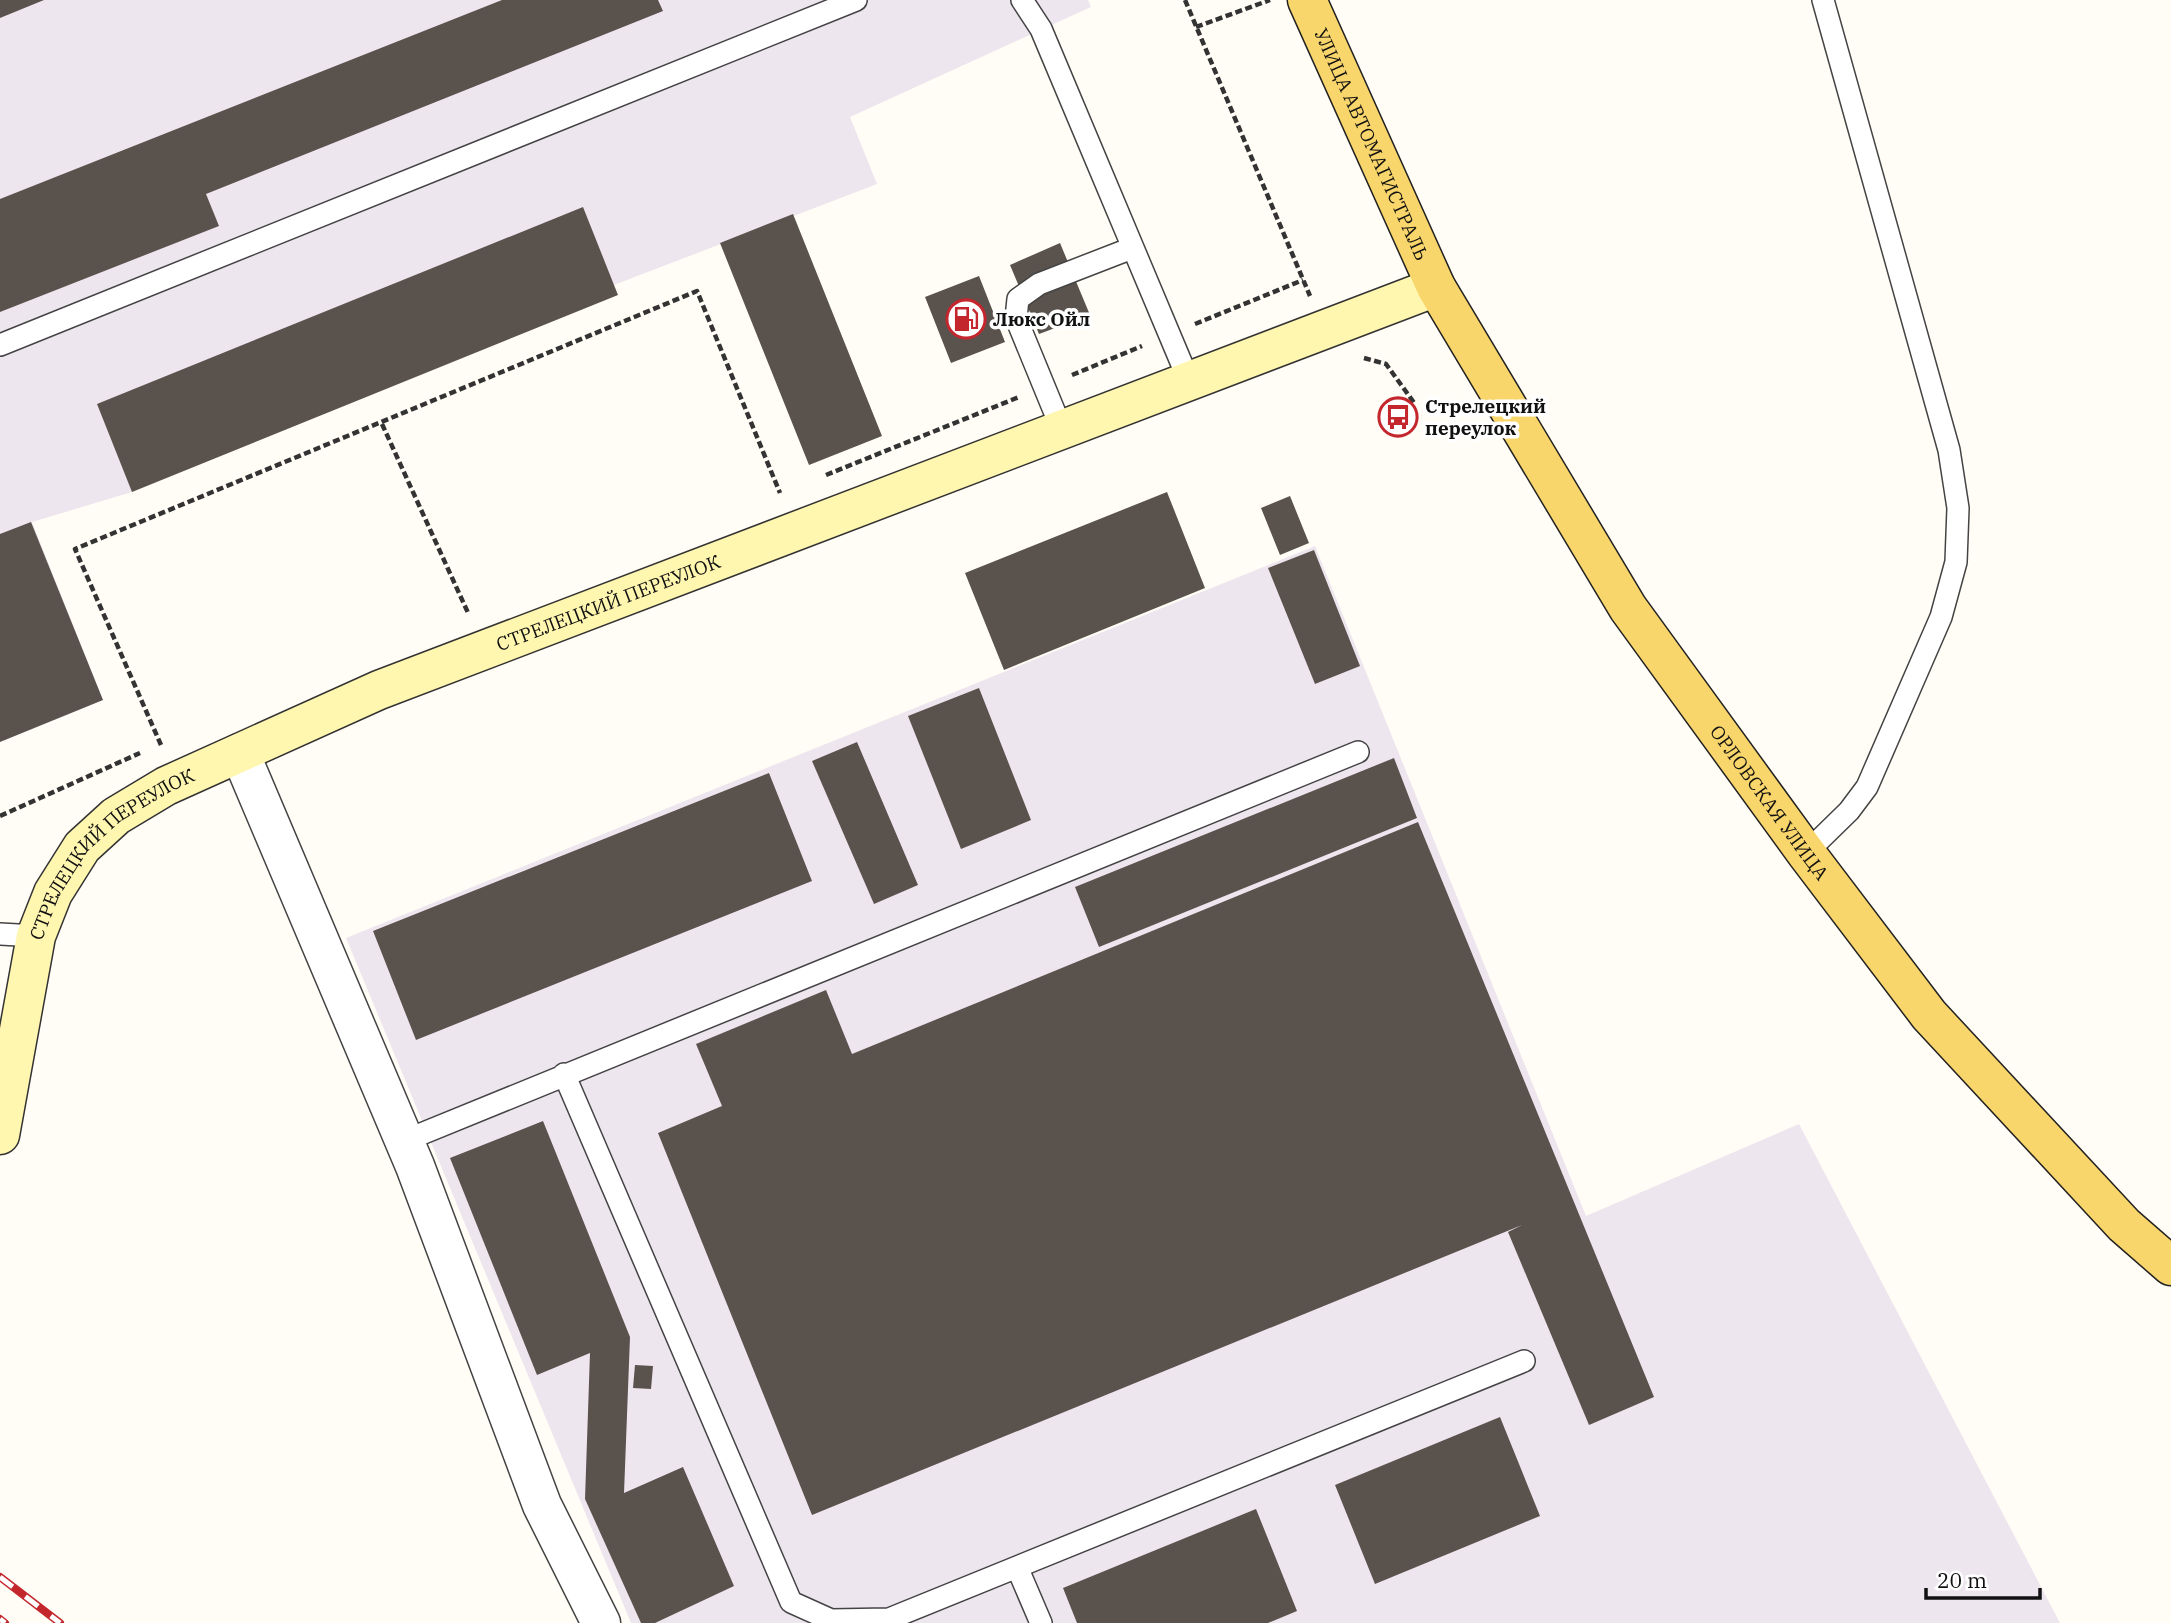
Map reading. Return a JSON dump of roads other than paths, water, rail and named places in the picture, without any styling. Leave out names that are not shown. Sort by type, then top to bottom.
[{"type":"main road","name":"УЛИЦА АВТОМАГИСТРАЛЬ","points":[[1307,0],[1436,287]]},
{"type":"main road","name":"СТРЕЛЕЦКИЙ ПЕРЕУЛОК","points":[[0,1135],[18,935],[53,893],[82,847],[116,816],[166,786],[380,690],[1436,287]]},
{"type":"main road","name":"ОРЛОВСКАЯ УЛИЦА","points":[[1436,287],[1628,608],[1806,853],[1928,1015],[2124,1224],[2171,1266]]},
{"type":"street","points":[[240,752],[404,1141],[542,1505],[601,1623]]},
{"type":"lane","points":[[0,345],[856,0]]},
{"type":"lane","points":[[1022,0],[1041,29],[1189,381]]},
{"type":"lane","points":[[1806,853],[1849,811],[1882,757],[1941,617],[1956,562],[1958,508],[1950,450],[1823,0]]},
{"type":"lane","points":[[1062,430],[1016,318],[1018,299],[1039,284],[1132,248]]},
{"type":"lane","points":[[404,1141],[1358,752]]},
{"type":"lane","points":[[564,1074],[791,1602],[831,1620],[889,1619],[1524,1361]]},
{"type":"lane","points":[[1017,1567],[1041,1623]]},
{"type":"railway","points":[[0,1577],[60,1623]]},
{"type":"railway","points":[[0,1619],[5,1623]]},
{"type":"place","name":"Люкс Ойл","points":[[966,319]]},
{"type":"place","name":"Стрелецкий переулок","points":[[1398,417]]}]
